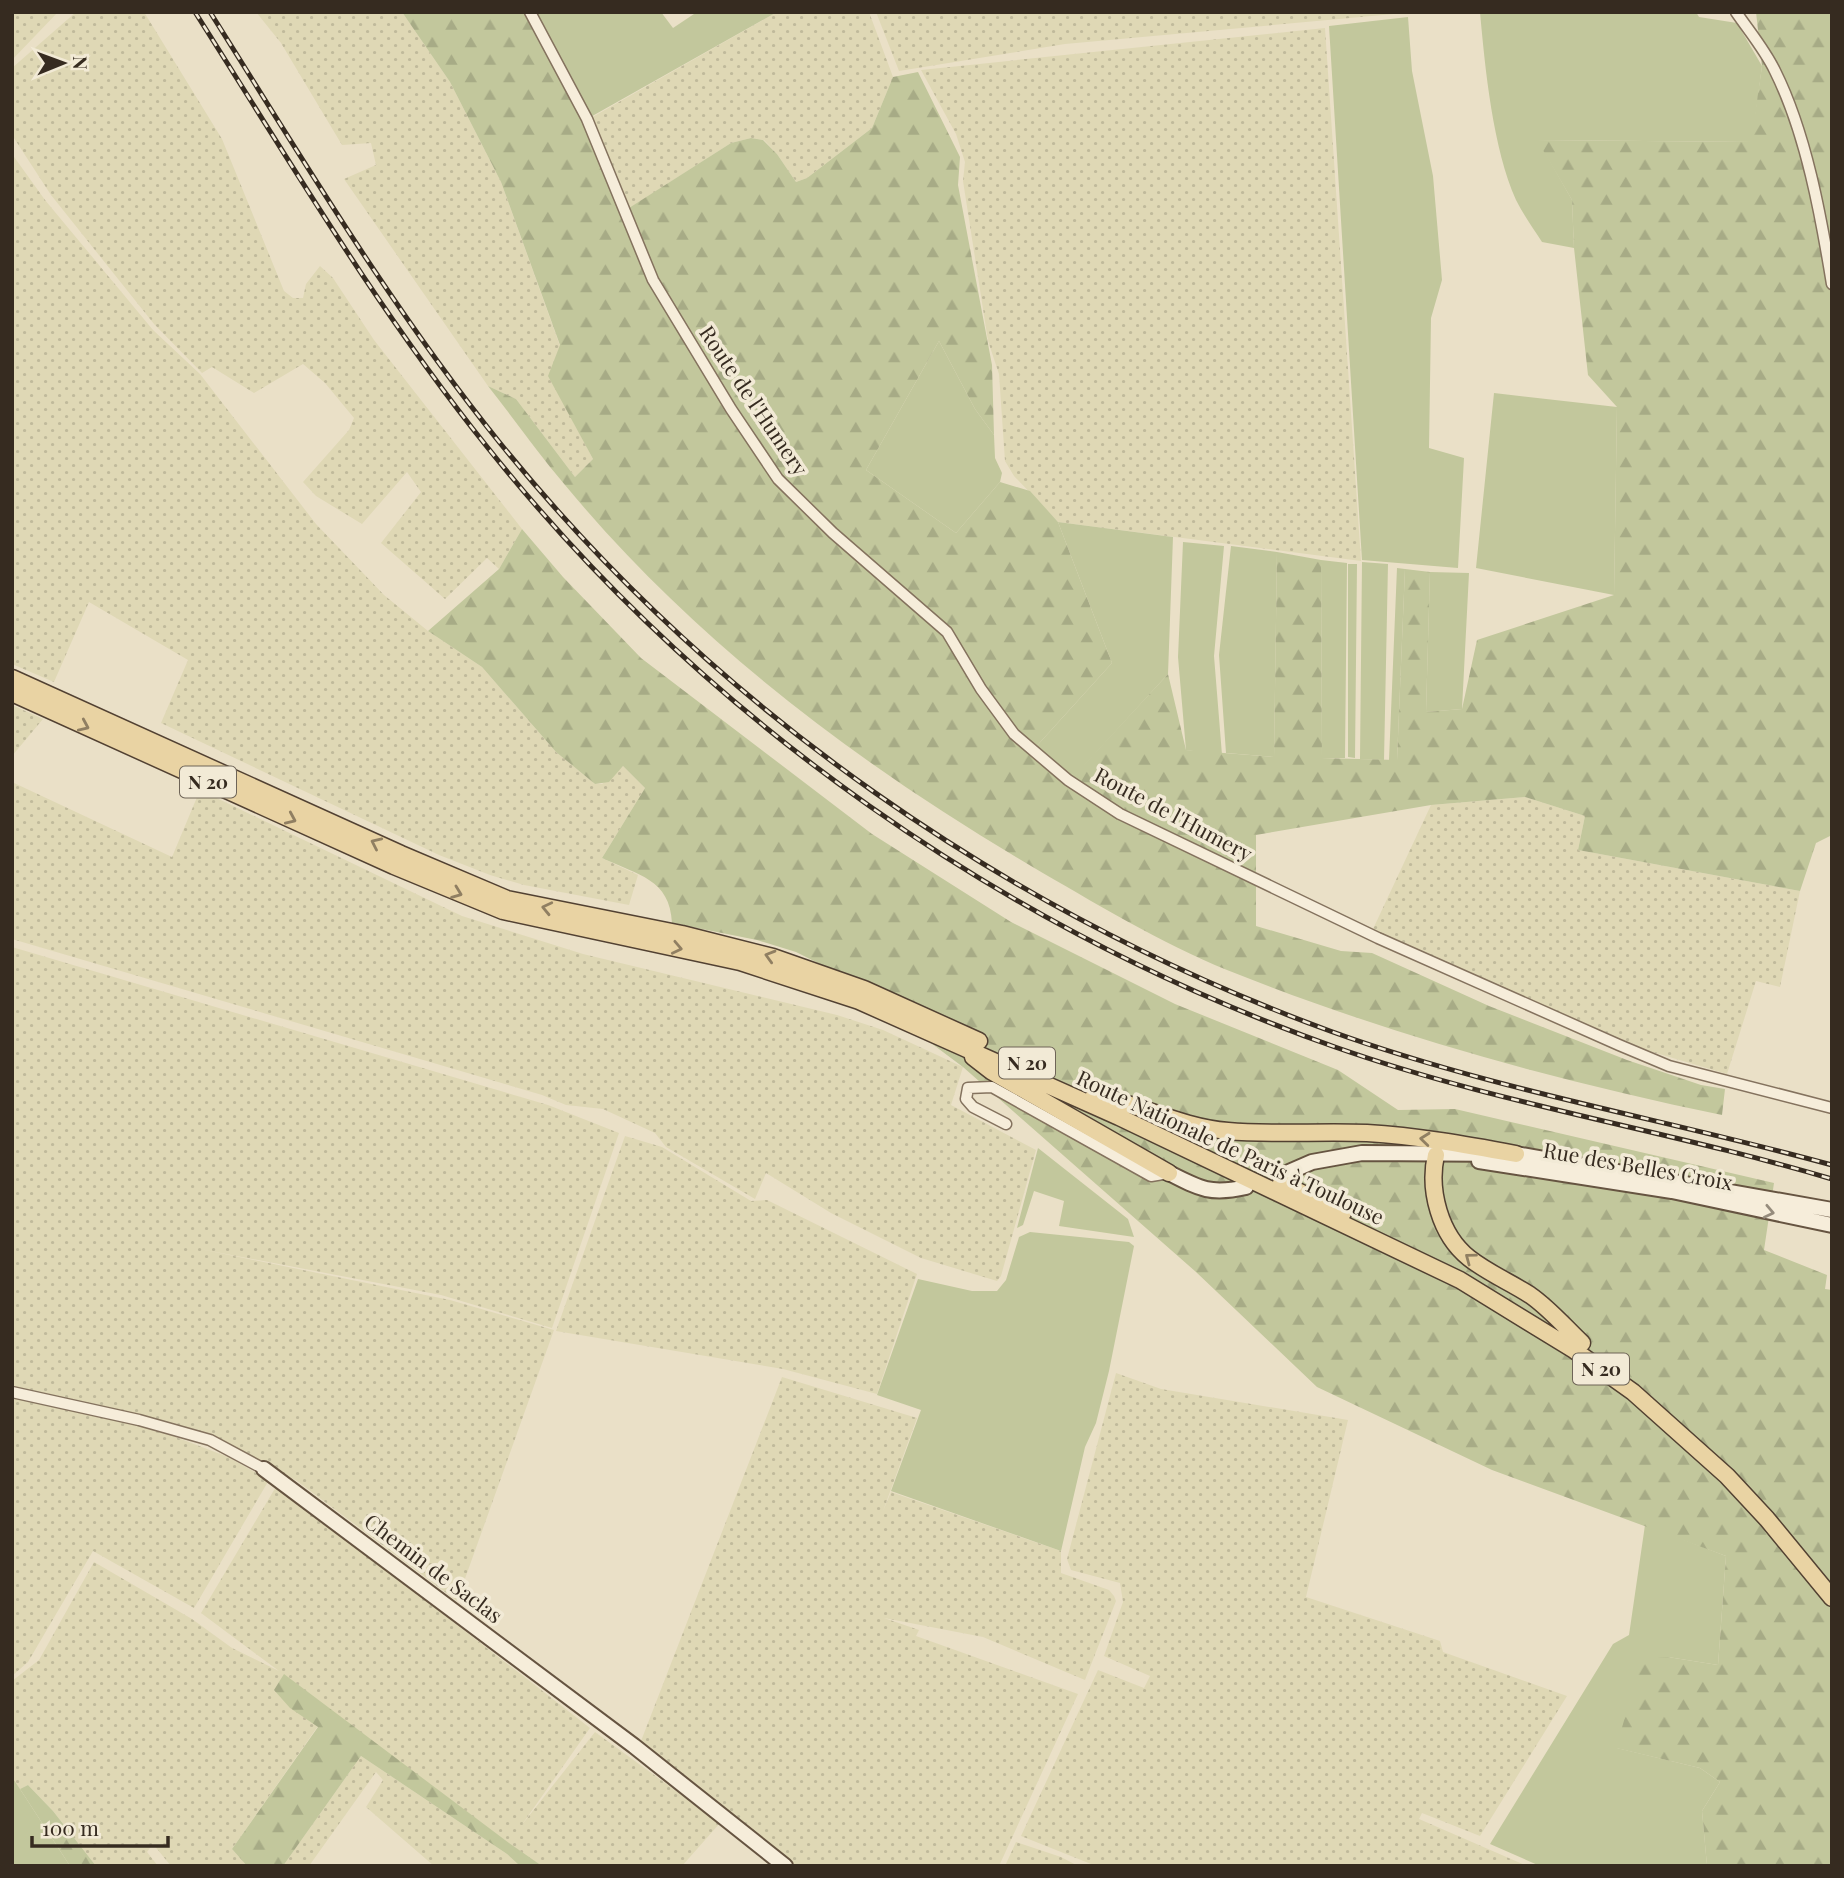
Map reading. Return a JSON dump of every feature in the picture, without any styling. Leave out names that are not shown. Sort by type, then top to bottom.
[{"type":"main road","name":"Route Nationale de Paris à Toulouse","points":[[12,678],[401,855],[507,899],[682,934],[773,957],[864,989],[1094,1095],[1466,1274],[1526,1306],[1636,1382],[1717,1452],[1777,1514],[1832,1581]]},
{"type":"main road","name":"Route Nationale de Paris à Toulouse","points":[[12,694],[394,866],[503,911],[772,971],[859,1001],[948,1039],[1460,1280],[1522,1316],[1633,1392],[1680,1433],[1767,1519],[1832,1598]]},
{"type":"main road","points":[[948,1039],[991,1071],[1203,1191],[1225,1192],[1246,1187]]},
{"type":"main road","points":[[1094,1095],[1124,1101],[1190,1125],[1227,1131],[1368,1133],[1433,1140],[1516,1154]]},
{"type":"main road","points":[[1289,1172],[1341,1155],[1436,1154],[1434,1173],[1438,1208],[1454,1245],[1471,1259],[1542,1304],[1582,1343]]},
{"type":"main road","name":"Rue des Belles Croix","points":[[1436,1154],[1516,1154],[1832,1210]]},
{"type":"main road","name":"Rue des Belles Croix","points":[[1436,1154],[1672,1191],[1832,1225]]},
{"type":"main road","name":"Chemin de Saclas","points":[[264,1469],[634,1746],[785,1866]]},
{"type":"street","name":"Route de l'Humery","points":[[530,12],[587,120],[653,280],[698,357],[778,479],[833,533],[947,632],[994,709],[1045,762],[1100,802],[1212,860],[1619,1045],[1669,1066],[1832,1108]]},
{"type":"street","points":[[1736,12],[1775,70],[1804,150],[1823,228],[1832,284]]},
{"type":"street","points":[[1006,1124],[973,1107],[966,1099],[968,1088],[992,1087],[1151,1176],[1169,1173]]},
{"type":"street","name":"Chemin de Saclas","points":[[12,1392],[139,1419],[210,1440],[264,1469]]},
{"type":"shaded area","points":[[12,12],[58,12],[12,60]]},
{"type":"shaded area","points":[[76,12],[144,12],[222,139],[284,291],[293,298],[303,298],[306,284],[320,266],[333,278],[374,340],[522,529],[499,569],[487,558],[445,599],[381,543],[421,492],[407,472],[362,524],[316,496],[303,482],[349,430],[354,418],[325,383],[303,364],[254,393],[212,367],[202,373],[154,324],[51,195],[12,135],[12,68]]},
{"type":"shaded area","points":[[256,12],[402,12],[450,82],[501,182],[560,346],[549,376],[593,459],[575,477],[516,399],[488,386],[344,179],[376,165],[371,143],[342,145],[281,43]]},
{"type":"shaded area","points":[[777,12],[869,12],[893,77],[872,128],[807,178],[796,182],[764,140],[751,138],[731,143],[628,209],[589,119]]},
{"type":"shaded area","points":[[876,12],[1416,12],[1065,44],[899,71]]},
{"type":"shaded area","points":[[1325,28],[1361,561],[1058,522],[1014,476],[1005,461],[999,374],[988,341],[963,181],[965,162],[956,134],[921,70]]},
{"type":"shaded area","points":[[12,154],[45,200],[153,330],[200,374],[316,524],[384,595],[428,631],[482,667],[556,752],[595,784],[602,784],[623,766],[645,788],[602,858],[638,875],[629,905],[524,885],[490,875],[439,855],[161,723],[188,660],[89,602],[54,682],[12,664]]},
{"type":"shaded area","points":[[12,705],[43,719],[12,756]]},
{"type":"shaded area","points":[[12,782],[172,857],[200,790],[462,916],[583,954],[837,1015],[883,1030],[963,1067],[951,1105],[1036,1150],[1001,1276],[997,1281],[921,1258],[831,1213],[766,1173],[755,1199],[666,1147],[655,1133],[603,1109],[566,1105],[542,1095],[12,939]]},
{"type":"shaded area","points":[[1525,797],[1585,816],[1578,850],[1800,891],[1780,987],[1756,981],[1727,1074],[1649,1051],[1457,970],[1373,929],[1431,805]]},
{"type":"shaded area","points":[[12,947],[548,1105],[619,1133],[552,1328],[441,1295],[200,1249],[450,1300],[554,1330],[457,1601],[297,1481],[269,1466],[230,1448],[12,1388]]},
{"type":"shaded area","points":[[625,1136],[662,1147],[751,1201],[767,1200],[917,1274],[877,1394],[783,1369],[556,1331]]},
{"type":"shaded area","points":[[1116,1373],[1161,1389],[1348,1420],[1306,1597],[1440,1641],[1443,1652],[1567,1696],[1480,1836],[1422,1813],[1419,1819],[1527,1866],[1096,1866],[1021,1836],[1098,1670],[1144,1688],[1150,1676],[1104,1656],[1123,1602],[1120,1583],[1071,1570],[1067,1559]]},
{"type":"shaded area","points":[[782,1377],[917,1418],[883,1511],[891,1492],[1061,1551],[1061,1573],[1109,1590],[1114,1596],[1116,1601],[1085,1680],[983,1637],[884,1618],[919,1630],[916,1636],[1078,1694],[999,1866],[787,1866],[774,1849],[641,1741]]},
{"type":"shaded area","points":[[12,1396],[160,1431],[228,1457],[269,1480],[194,1608],[93,1551],[28,1662],[12,1676]]},
{"type":"shaded area","points":[[277,1485],[590,1728],[521,1826],[595,1732],[720,1823],[682,1866],[542,1866],[290,1708],[318,1726],[232,1849],[247,1866],[171,1866],[153,1844],[147,1852],[158,1866],[96,1866],[53,1811],[28,1785],[20,1789],[12,1777],[12,1681],[39,1660],[94,1562],[192,1619],[232,1648],[279,1671],[201,1613]]},
{"type":"shaded area","points":[[361,1756],[507,1854],[520,1866],[434,1866],[366,1807],[383,1780],[376,1772],[309,1866],[283,1866]]},
{"type":"shaded area","points":[[1016,1842],[1061,1857],[1078,1866],[1005,1866]]},
{"type":"green space","points":[[402,12],[532,12],[629,208],[731,143],[751,138],[763,140],[777,154],[796,182],[807,178],[872,128],[893,77],[918,72],[960,157],[958,185],[992,365],[994,435],[975,409],[939,341],[866,470],[956,533],[1000,482],[1030,491],[1058,522],[1112,663],[1034,749],[1070,780],[1168,674],[1186,750],[1274,757],[1277,552],[1321,560],[1322,758],[1397,760],[1405,569],[1430,572],[1426,712],[1462,709],[1477,640],[1614,595],[1617,407],[1588,375],[1574,248],[1572,200],[1537,140],[1751,142],[1762,66],[1756,12],[1832,12],[1832,835],[1816,843],[1800,891],[1578,850],[1585,816],[1525,797],[1431,805],[1256,835],[1256,926],[1341,951],[1372,953],[1489,1006],[1627,1060],[1701,1085],[1725,1089],[1722,1115],[1533,1071],[1409,1035],[1287,993],[1203,960],[1103,907],[967,827],[842,742],[782,696],[668,596],[615,542],[555,473],[488,386],[516,399],[575,477],[593,459],[548,376],[560,345],[501,182],[450,82]]},
{"type":"green space","points":[[532,12],[661,12],[673,28],[697,12],[777,12],[587,119]]},
{"type":"green space","points":[[1480,12],[1696,12],[1699,17],[1737,23],[1762,66],[1752,142],[1538,140],[1572,200],[1574,248],[1542,242],[1516,200],[1501,157],[1488,83]]},
{"type":"green space","points":[[1408,17],[1412,71],[1433,176],[1442,280],[1431,318],[1429,448],[1464,458],[1458,568],[1362,560],[1329,26]]},
{"type":"green space","points":[[939,341],[975,409],[994,435],[995,458],[1002,473],[1000,482],[956,533],[866,470]]},
{"type":"green space","points":[[1494,393],[1617,407],[1614,595],[1476,568]]},
{"type":"green space","points":[[1058,522],[1173,537],[1168,674],[1070,781],[1034,749],[1112,663]]},
{"type":"green space","points":[[522,529],[563,577],[641,658],[872,834],[1011,922],[1175,1004],[1338,1070],[1398,1110],[1455,1109],[1774,1183],[1764,1250],[1827,1275],[1825,1289],[1832,1290],[1832,1866],[1707,1866],[1702,1811],[1720,1782],[1700,1768],[1616,1748],[1642,1659],[1668,1657],[1718,1665],[1726,1556],[1492,1470],[1317,1387],[1196,1272],[963,1067],[836,972],[796,952],[757,940],[672,923],[665,897],[650,880],[602,858],[645,788],[623,766],[609,782],[595,784],[556,752],[482,667],[428,631],[499,569]]},
{"type":"green space","points":[[1183,542],[1224,546],[1214,656],[1222,755],[1186,750],[1178,657]]},
{"type":"green space","points":[[1231,546],[1277,552],[1274,757],[1226,753],[1219,655]]},
{"type":"green space","points":[[1321,560],[1347,563],[1345,758],[1322,758]]},
{"type":"green space","points":[[1362,562],[1388,564],[1384,760],[1360,759]]},
{"type":"green space","points":[[1348,564],[1357,564],[1355,758],[1348,757]]},
{"type":"green space","points":[[1397,568],[1405,569],[1397,760],[1389,760]]},
{"type":"green space","points":[[1430,572],[1469,573],[1462,709],[1426,712]]},
{"type":"green space","points":[[1038,1148],[1128,1219],[1134,1237],[1059,1226],[1064,1201],[1034,1191],[1023,1225],[1017,1228]]},
{"type":"green space","points":[[1030,1232],[1129,1242],[1134,1246],[1109,1371],[1096,1423],[1085,1447],[1061,1551],[891,1491],[921,1410],[877,1395],[918,1279],[972,1291],[997,1291],[1006,1280],[1019,1237]]},
{"type":"green space","points":[[1645,1525],[1726,1556],[1718,1665],[1668,1657],[1617,1748],[1700,1768],[1720,1782],[1702,1811],[1707,1866],[1540,1866],[1490,1844],[1613,1644],[1629,1635]]},
{"type":"green space","points":[[284,1674],[542,1866],[520,1866],[507,1854],[361,1756],[283,1866],[247,1866],[232,1849],[318,1727],[290,1708],[274,1690]]},
{"type":"green space","points":[[12,1777],[20,1789],[70,1866],[12,1866]]},
{"type":"green space","points":[[28,1785],[53,1811],[96,1866],[70,1866],[20,1789]]},
{"type":"tunnel","points":[[1251,1186],[1289,1172]]},
{"type":"railway","points":[[195,12],[372,289],[488,448],[573,547],[666,640],[765,726],[870,806],[980,878],[1094,943],[1213,999],[1335,1047],[1458,1085],[1832,1179]]},
{"type":"railway","points":[[210,12],[385,286],[460,392],[500,443],[584,540],[676,631],[773,715],[875,793],[983,863],[1095,927],[1211,983],[1330,1031],[1392,1052],[1516,1087],[1832,1165]]}]
